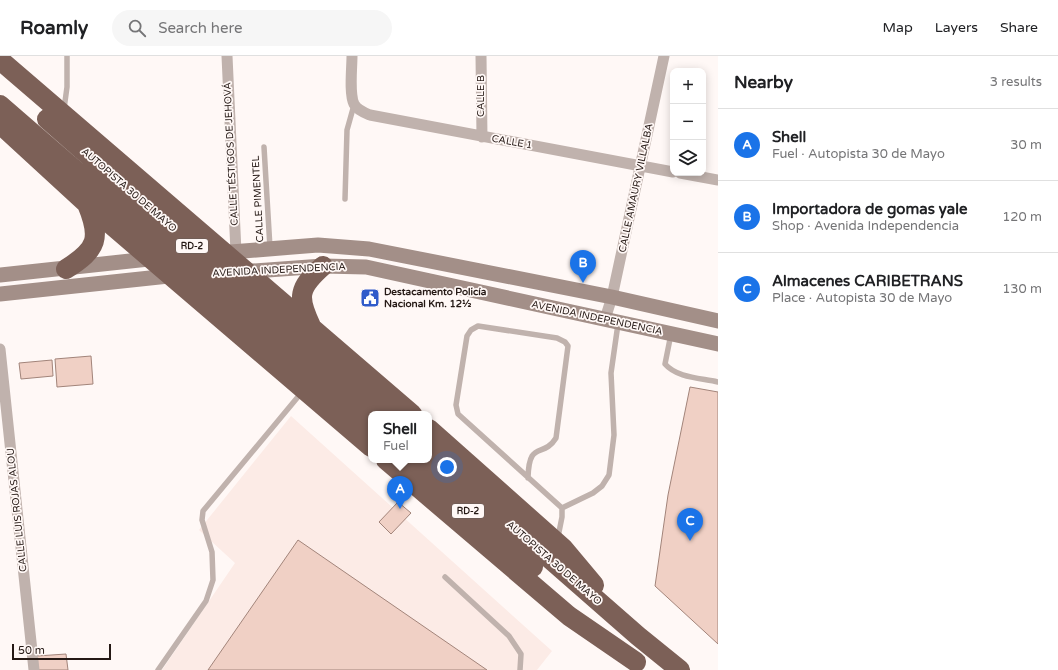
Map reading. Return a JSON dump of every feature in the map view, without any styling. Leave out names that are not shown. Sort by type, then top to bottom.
[{"type":"highway","points":[[0,60],[160,198],[230,252],[246,271],[408,411]]},
{"type":"highway","name":"AUTOPISTA 30 DE MAYO","points":[[0,77],[381,411]]},
{"type":"highway","name":"AUTOPISTA 30 DE MAYO","points":[[0,105],[368,424]]},
{"type":"highway","points":[[0,124],[87,204],[150,259],[368,444]]},
{"type":"highway","points":[[53,172],[88,135]]},
{"type":"highway","points":[[125,237],[160,198]]},
{"type":"highway","points":[[66,269],[84,258],[95,240],[96,232],[93,218],[87,204]]},
{"type":"highway","points":[[313,329],[302,307],[303,290],[309,279],[323,266]]},
{"type":"highway","points":[[432,432],[542,553]]},
{"type":"highway","name":"AUTOPISTA 30 DE MAYO","points":[[432,456],[638,636],[680,670]]},
{"type":"highway","points":[[390,463],[569,616],[641,666]]},
{"type":"highway","name":"AUTOPISTA 30 DE MAYO","points":[[413,463],[542,553],[641,666]]},
{"type":"street","name":"CALLE TÉSTIGOS DE JEHOVÁ","points":[[227,56],[230,252]]},
{"type":"street","points":[[352,56],[352,91],[354,105]]},
{"type":"street","name":"CALLE B","points":[[481,56],[482,136]]},
{"type":"street","name":"CALLE AMAURY VILLALBA","points":[[611,321],[612,297],[642,166],[664,56]]},
{"type":"street","name":"CALLE 1","points":[[354,105],[361,111],[370,115],[670,171]]},
{"type":"street","points":[[696,176],[718,180]]},
{"type":"street","name":"AVENIDA INDEPENDENCIA","points":[[0,275],[150,259],[318,245],[369,249],[612,297],[718,321]]},
{"type":"street","name":"AVENIDA INDEPENDENCIA","points":[[0,294],[170,276],[323,266],[366,267],[718,344]]},
{"type":"street","name":"CALLE LUIS ROJAS ALOU","points":[[0,349],[34,670]]},
{"type":"lane","points":[[63,114],[68,87],[67,56]]},
{"type":"lane","points":[[345,199],[347,130],[354,105]]},
{"type":"lane","name":"CALLE PIMENTEL","points":[[264,147],[270,249]]},
{"type":"lane","points":[[562,508],[593,493],[602,486],[610,475],[614,435],[611,373],[611,321]]},
{"type":"lane","points":[[528,478],[531,456],[539,449],[552,444],[556,438],[568,346],[566,342],[557,338],[478,326],[471,330],[467,336],[456,412],[528,478],[562,508],[562,517],[542,553]]},
{"type":"lane","points":[[671,334],[665,364],[670,370],[678,374],[718,382]]},
{"type":"lane","points":[[323,367],[337,350]]},
{"type":"lane","points":[[158,670],[206,601],[213,580],[212,552],[202,520],[203,511],[318,373]]},
{"type":"lane","points":[[445,577],[509,636],[521,654],[520,670]]},
{"type":"shaded area","points":[[291,416],[552,651],[537,670],[162,670],[235,563],[199,530]]},
{"type":"building","points":[[91,356],[93,384],[57,387],[55,359]]},
{"type":"building","points":[[52,360],[53,376],[21,379],[19,363]]},
{"type":"building","points":[[690,387],[718,392],[718,644],[655,586],[668,495]]},
{"type":"building","points":[[398,502],[411,513],[391,534],[379,522]]},
{"type":"building","points":[[298,540],[487,670],[208,670]]},
{"type":"building","points":[[66,654],[68,670],[38,670],[37,656]]},
{"type":"place","name":"Importadora de gomas yale","points":[[583,283]]},
{"type":"place","name":"Destacamento Policía Nacional Km. 12½","points":[[370,298]]},
{"type":"place","name":"Shell","points":[[400,509]]},
{"type":"place","name":"Almacenes CARIBETRANS","points":[[690,541]]}]
